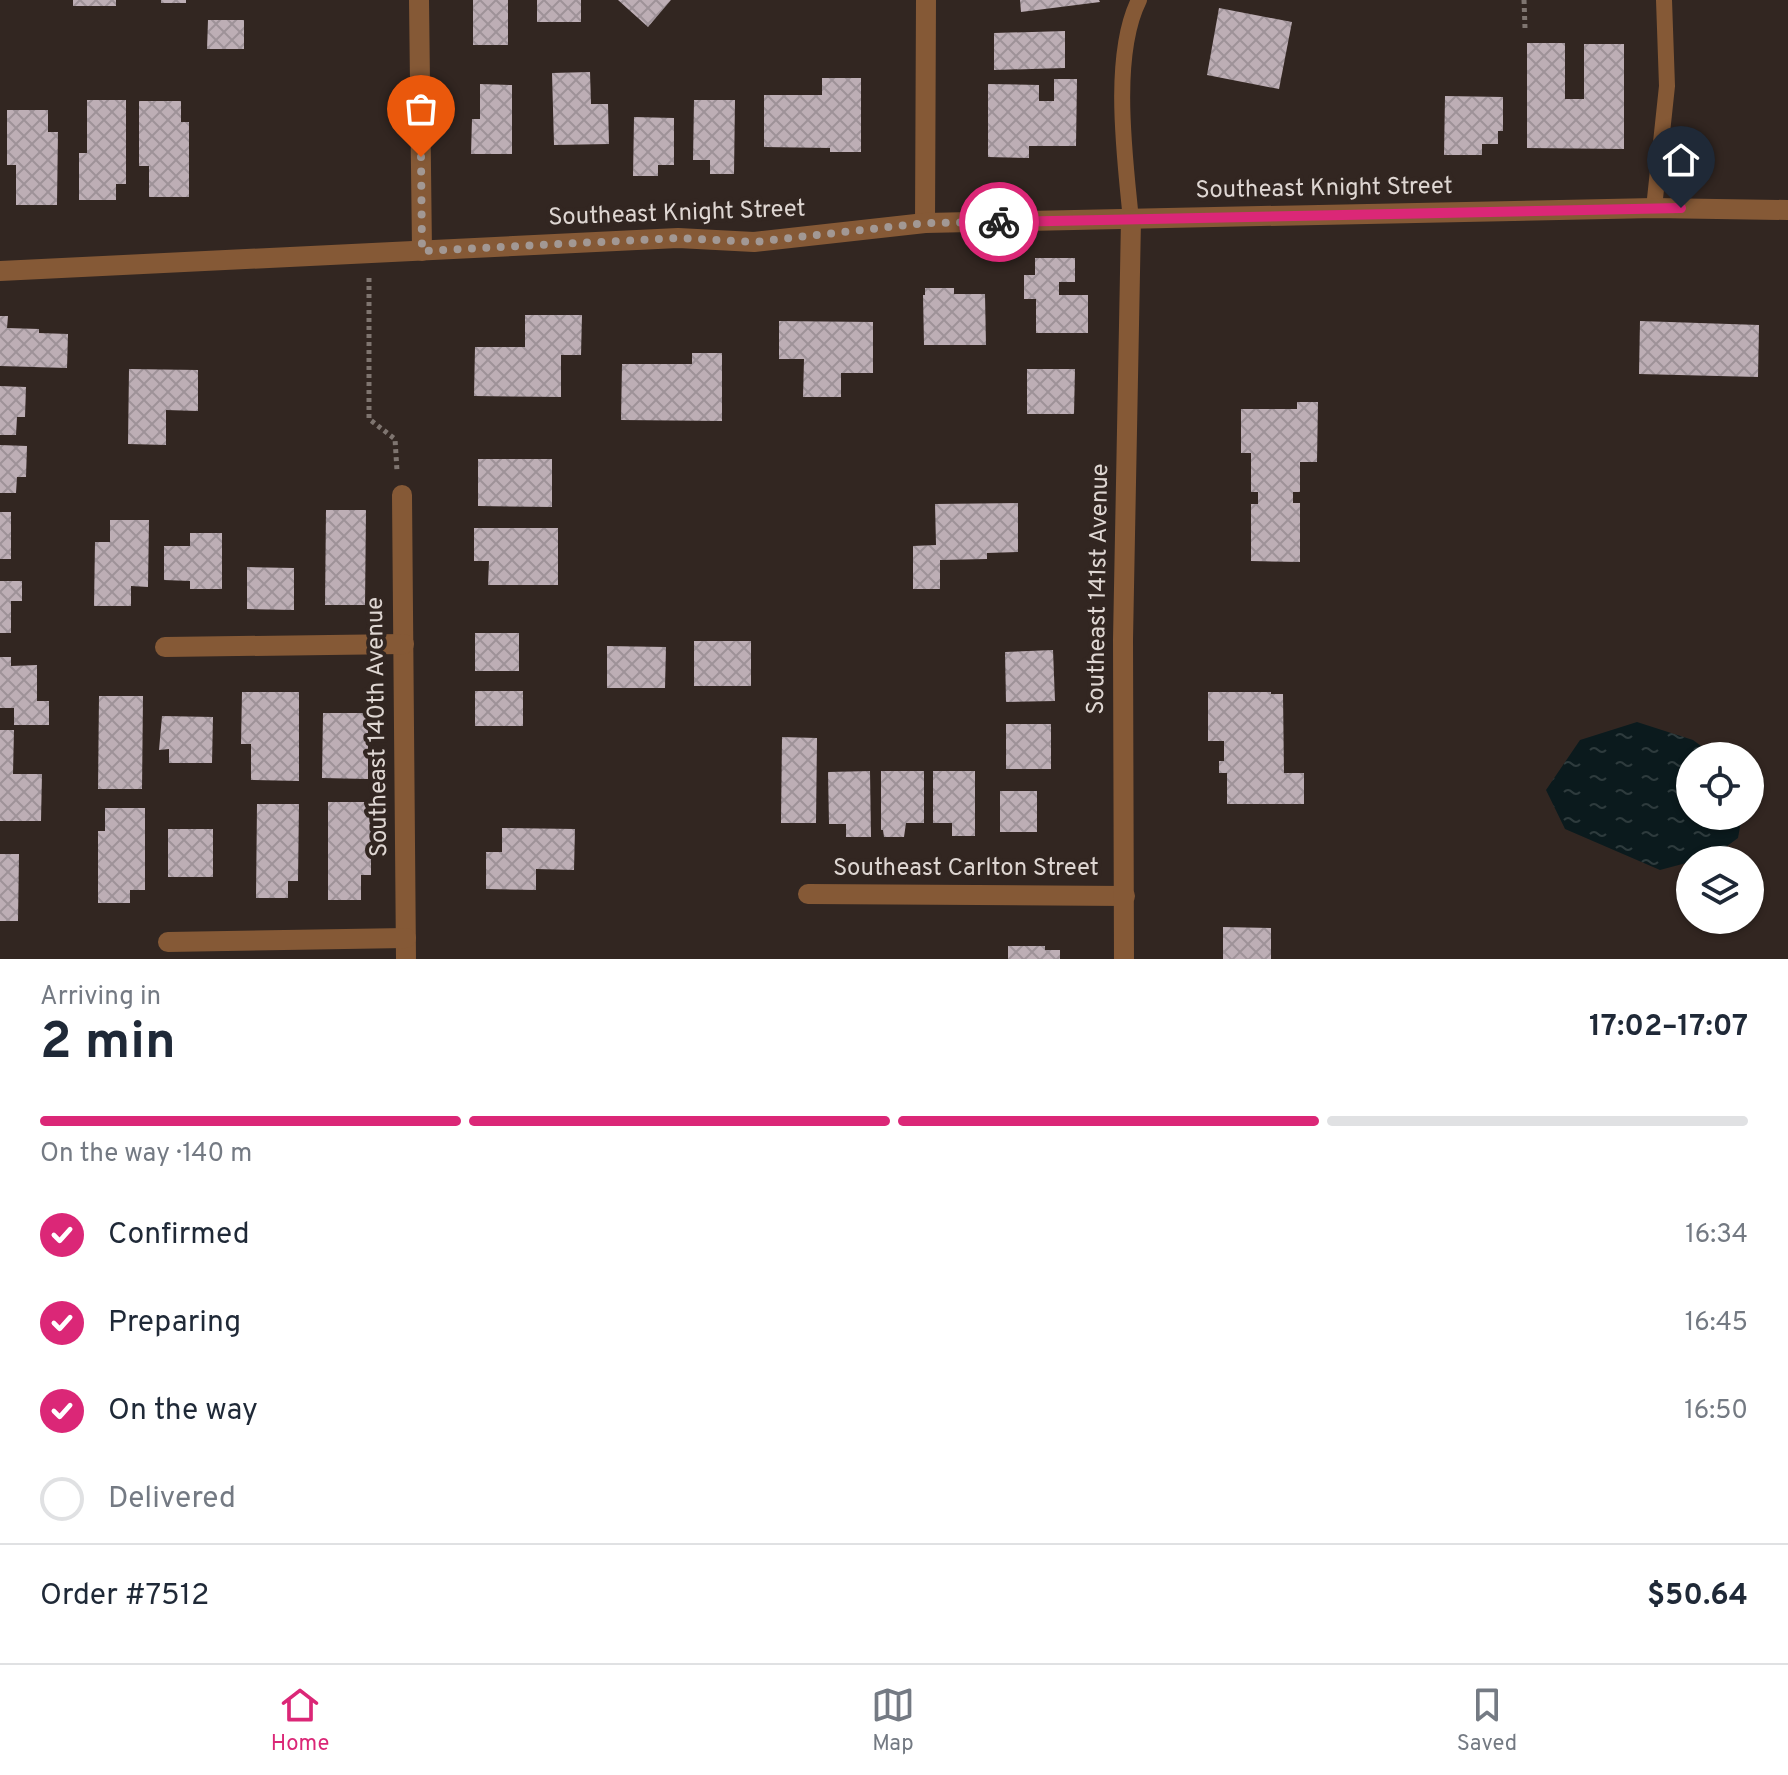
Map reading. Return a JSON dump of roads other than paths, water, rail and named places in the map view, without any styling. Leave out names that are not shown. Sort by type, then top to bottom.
[{"type":"street","points":[[419,0],[422,251]]},
{"type":"street","points":[[925,223],[926,0]]},
{"type":"street","name":"Southeast Knight Street","points":[[0,271],[678,238],[754,242],[925,223],[1654,208],[1788,210]]},
{"type":"street","name":"Southeast 141st Avenue","points":[[1124,959],[1123,640],[1131,220]]},
{"type":"street","name":"Southeast 140th Avenue","points":[[402,495],[406,959]]},
{"type":"street","points":[[165,647],[404,644]]},
{"type":"street","name":"Southeast Carlton Street","points":[[808,894],[1125,896]]},
{"type":"street","points":[[168,942],[406,938]]},
{"type":"lane","points":[[1131,220],[1122,69],[1132,14],[1139,0]]},
{"type":"lane","points":[[1654,208],[1667,86],[1664,0]]},
{"type":"water","points":[[1637,722],[1693,740],[1696,742],[1676,742],[1676,830],[1739,830],[1738,838],[1727,846],[1676,846],[1676,866],[1660,870],[1565,829],[1546,790],[1580,740]]}]
